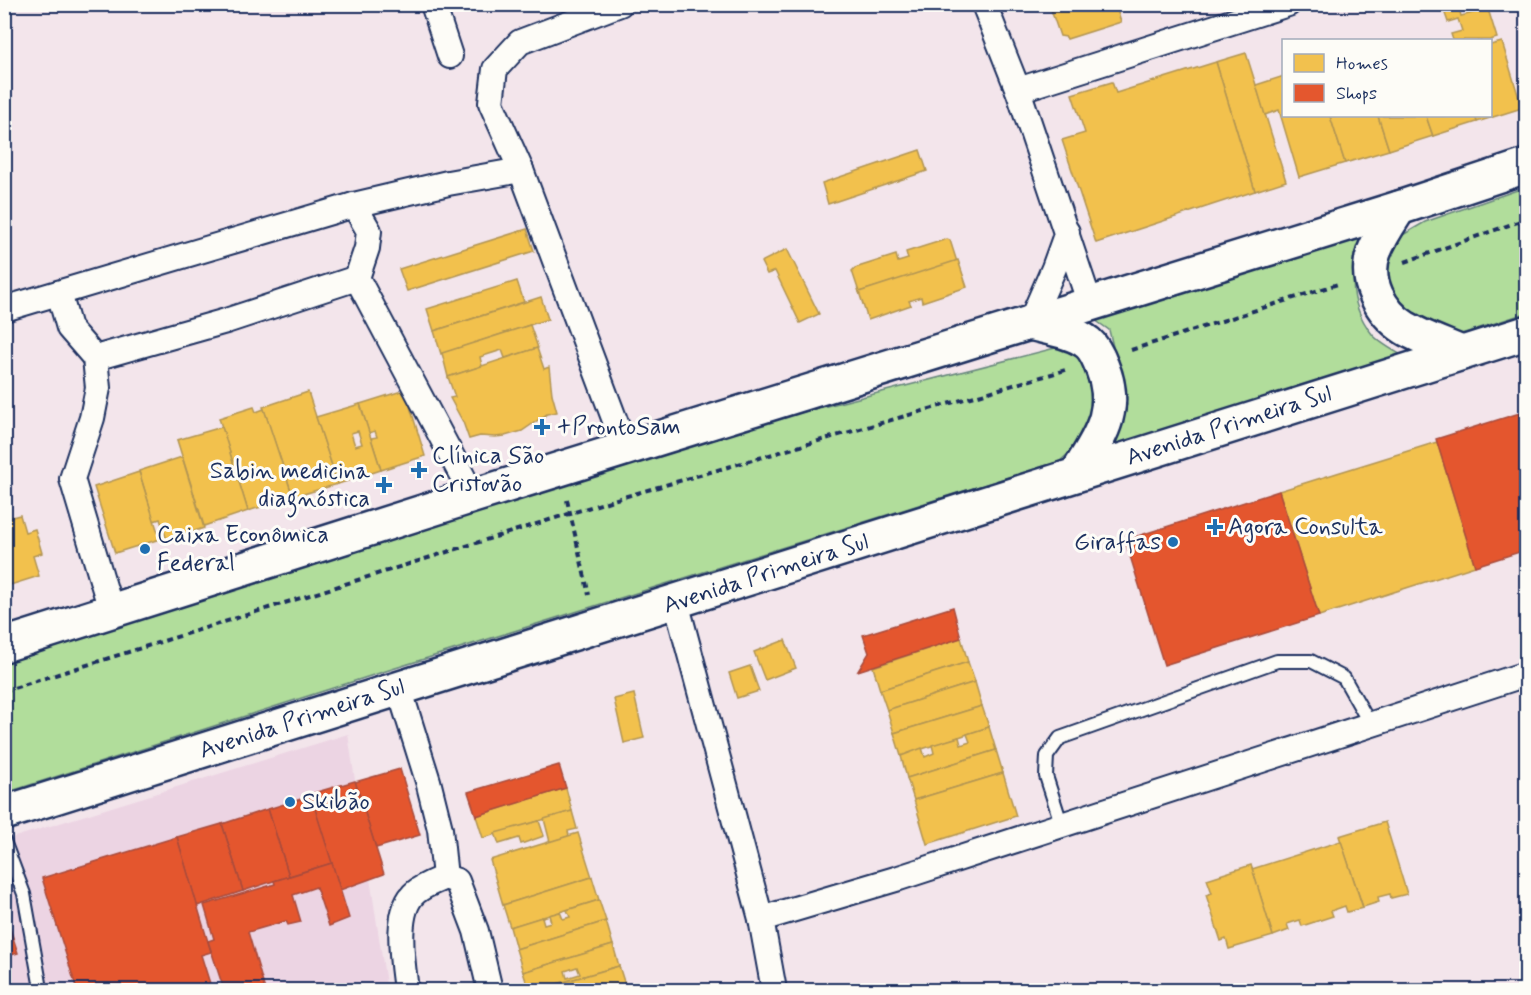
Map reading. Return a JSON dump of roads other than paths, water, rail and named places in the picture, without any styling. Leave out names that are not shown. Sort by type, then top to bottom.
[{"type":"main road","points":[[4,645],[1527,166]]},
{"type":"main road","points":[[1399,208],[1373,254],[1371,273],[1376,297],[1386,313],[1406,328],[1461,353]]},
{"type":"main road","points":[[1030,323],[1069,334],[1088,343],[1100,360],[1108,380],[1110,405],[1105,426],[1077,474]]},
{"type":"main road","name":"Avenida Primeira Sul","points":[[4,813],[1527,333]]},
{"type":"street","points":[[433,4],[450,56]]},
{"type":"street","points":[[620,4],[520,42],[495,69],[491,103],[521,170],[626,450]]},
{"type":"street","points":[[984,4],[1018,90],[1090,304]]},
{"type":"street","points":[[1018,90],[1288,4]]},
{"type":"street","points":[[4,309],[354,205],[448,183],[521,170]]},
{"type":"street","points":[[354,205],[369,231],[367,248],[357,278],[473,496]]},
{"type":"street","points":[[1030,323],[1067,232]]},
{"type":"street","points":[[95,358],[226,321],[357,278]]},
{"type":"street","points":[[59,293],[69,327],[95,358],[98,388],[72,479],[111,610]]},
{"type":"street","points":[[676,602],[761,919],[774,990]]},
{"type":"street","points":[[761,919],[1062,826],[1527,674]]},
{"type":"street","points":[[399,688],[428,781],[440,829],[445,877]]},
{"type":"street","points":[[406,990],[401,952],[403,918],[407,902],[416,891],[445,877],[457,881],[476,931],[490,990]]},
{"type":"lane","points":[[1062,826],[1046,776],[1047,756],[1060,738],[1277,661],[1311,661],[1344,678],[1370,724]]},
{"type":"lane","points":[[4,841],[24,894],[40,983],[38,990]]},
{"type":"place","name":"+ProntoSam","points":[[542,427]]},
{"type":"place","name":"Clínica São Cristovão","points":[[419,470]]},
{"type":"place","name":"Sabin medicina diagnóstica","points":[[384,485]]},
{"type":"place","name":"Agora Consulta","points":[[1215,527]]},
{"type":"place","name":"Giraffas","points":[[1173,542]]},
{"type":"place","name":"Caixa Econômica Federal","points":[[145,549]]},
{"type":"place","name":"Skibão","points":[[290,802]]}]
